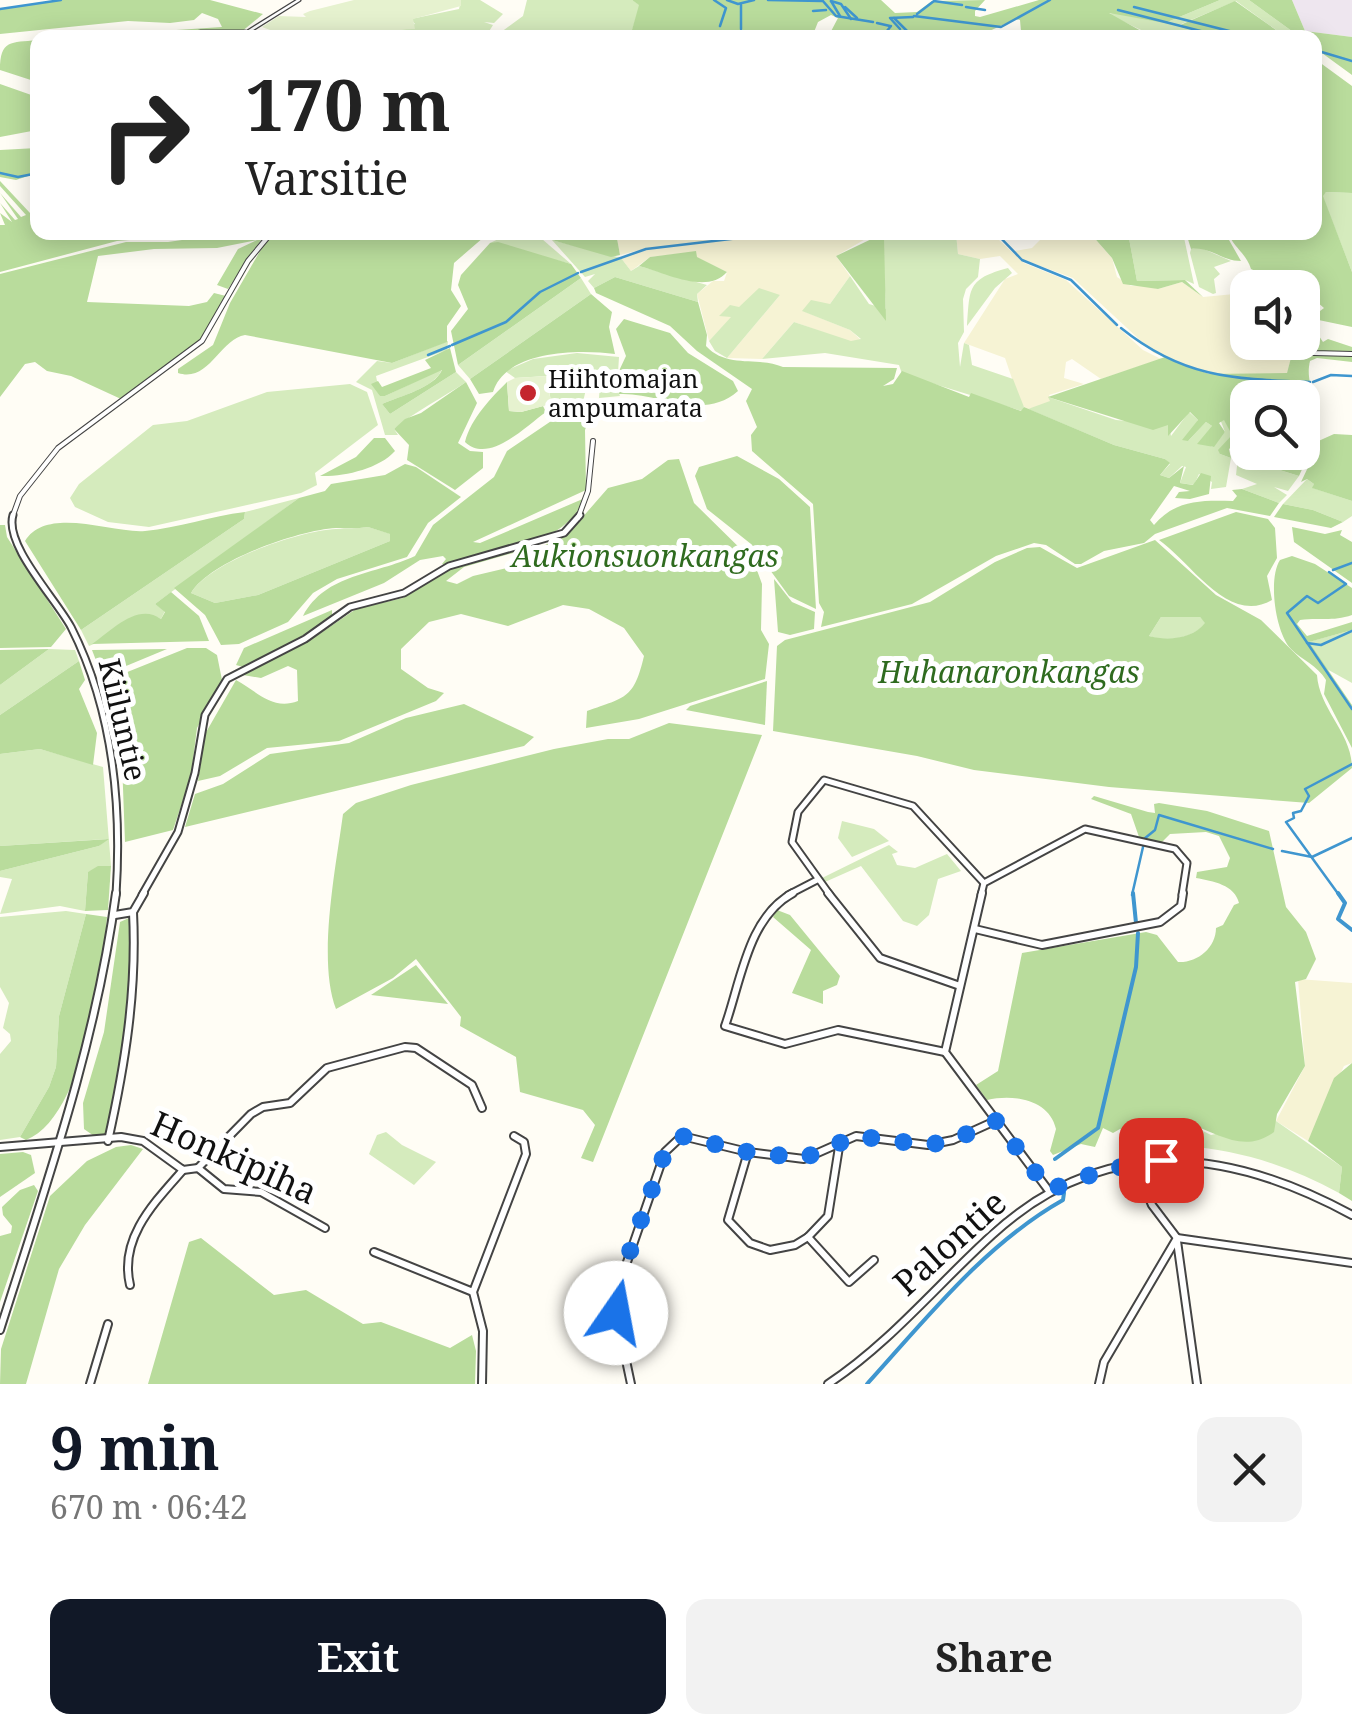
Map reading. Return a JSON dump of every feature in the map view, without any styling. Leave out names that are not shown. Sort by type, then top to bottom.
[{"type":"street","points":[[249,30],[299,0]]},
{"type":"street","name":"Kiiluntie","points":[[0,1330],[89,1053],[115,915],[118,802],[103,710],[76,638],[13,537],[11,522],[30,480],[52,454],[179,362],[209,335],[246,265],[266,240]]},
{"type":"street","points":[[1320,353],[1352,354]]},
{"type":"street","points":[[108,1141],[132,1038],[136,956],[132,912],[178,832],[195,773],[205,715],[224,682],[305,639],[350,607],[404,593],[449,566],[564,533],[578,521],[588,502],[593,441]]},
{"type":"street","points":[[960,986],[880,958],[816,880],[791,843],[791,836],[802,804],[824,780],[913,806],[984,883]]},
{"type":"street","points":[[975,930],[1042,945],[1160,922],[1176,912],[1184,898],[1187,863],[1175,850],[1084,829],[984,883]]},
{"type":"street","points":[[816,880],[774,903],[762,918],[725,1026],[784,1044],[838,1030],[945,1052],[1049,1190]]},
{"type":"street","points":[[945,1052],[984,883]]},
{"type":"street","points":[[115,915],[132,912]]},
{"type":"street","points":[[198,1168],[250,1114],[290,1102],[327,1068],[405,1047],[416,1048],[472,1085],[474,1098],[482,1108]]},
{"type":"street","points":[[631,1384],[616,1313],[616,1291],[665,1152],[682,1136],[748,1152],[804,1158],[856,1136],[928,1145],[953,1140],[996,1121]]},
{"type":"street","points":[[482,1384],[483,1331],[473,1292],[526,1154],[524,1142],[514,1136]]},
{"type":"street","name":"Honkipiha","points":[[0,1147],[121,1137],[143,1141],[184,1170],[198,1168],[224,1188],[261,1192],[325,1228]]},
{"type":"street","points":[[748,1152],[728,1220],[750,1242],[770,1250],[795,1246],[828,1216],[839,1146]]},
{"type":"street","name":"Palontie","points":[[828,1384],[866,1355],[996,1232],[1049,1190],[1104,1170],[1134,1163],[1182,1160],[1242,1169],[1291,1184],[1352,1215]]},
{"type":"street","points":[[1134,1163],[1152,1206],[1177,1238],[1197,1384]]},
{"type":"street","points":[[130,1285],[126,1276],[138,1225],[184,1170]]},
{"type":"street","points":[[808,1237],[849,1282],[874,1260]]},
{"type":"street","points":[[1177,1238],[1352,1262]]},
{"type":"street","points":[[1099,1384],[1104,1362],[1177,1238]]},
{"type":"street","points":[[374,1252],[473,1292]]},
{"type":"street","points":[[90,1384],[108,1324]]},
{"type":"shaded area","points":[[1292,0],[1352,0],[1352,37],[1305,30]]},
{"type":"shaded area","points":[[617,240],[864,240],[836,256],[850,276],[830,304],[803,311],[850,330],[861,340],[851,342],[794,322],[762,359],[727,358],[780,295],[726,315],[732,317],[709,341],[697,294],[713,281],[724,281],[727,272],[696,257],[696,252],[650,257],[631,271],[621,258],[648,248],[620,255]]},
{"type":"shaded area","points":[[957,240],[999,240],[1024,263],[1066,280],[1143,350],[1161,359],[1101,379],[1072,359],[1066,362],[1064,378],[1084,384],[1049,395],[1051,401],[1028,409],[1021,405],[1005,358],[964,343],[1005,279],[1018,274],[1000,256],[980,259],[958,254]]},
{"type":"shaded area","points":[[1040,240],[1096,240],[1112,258],[1117,277],[1131,286],[1158,289],[1182,282],[1203,297],[1230,294],[1230,360],[1290,360],[1287,374],[1209,374],[1154,353],[1073,278],[1024,260],[1014,251],[1032,248]]},
{"type":"shaded area","points":[[1298,979],[1352,983],[1352,1063],[1344,1066],[1308,1141],[1276,1121],[1305,1066]]},
{"type":"green space","points":[[63,0],[210,0],[263,14],[244,30],[176,30],[222,27],[218,19],[202,13],[194,20],[170,23],[128,21],[0,34],[0,9]]},
{"type":"green space","points":[[354,0],[461,0],[461,6],[413,19],[415,29],[262,27],[279,16],[306,17],[303,14]]},
{"type":"green space","points":[[461,0],[480,0],[503,14],[494,23],[484,22],[493,25],[490,30],[396,30],[415,24],[411,19],[459,9]]},
{"type":"green space","points":[[527,0],[632,0],[640,5],[632,30],[504,30],[523,16]]},
{"type":"green space","points":[[632,0],[881,0],[895,13],[917,12],[932,1],[985,0],[975,11],[975,16],[980,17],[1039,0],[1220,0],[1165,23],[1109,13],[1139,30],[1021,30],[1020,20],[1016,19],[992,30],[832,30],[838,18],[831,15],[818,22],[815,30],[632,30],[639,5]]},
{"type":"green space","points":[[1220,0],[1249,0],[1290,30],[1276,30],[1236,1],[1179,25],[1192,30],[1141,30],[1108,14],[1118,12],[1165,23]]},
{"type":"green space","points":[[1249,0],[1292,0],[1305,30],[1290,30]]},
{"type":"green space","points":[[1235,1],[1276,30],[1192,30],[1178,26]]},
{"type":"green space","points":[[1322,33],[1352,37],[1352,75],[1322,53]]},
{"type":"green space","points":[[30,41],[30,80],[0,70],[5,48]]},
{"type":"green space","points":[[1322,64],[1352,86],[1352,193],[1326,192],[1323,196],[1352,272],[1352,327],[1320,320],[1324,308],[1320,305],[1320,270],[1253,270],[1232,240],[1322,240]]},
{"type":"green space","points":[[0,84],[30,95],[30,131],[0,137]]},
{"type":"green space","points":[[30,148],[30,175],[16,180],[0,177],[0,150]]},
{"type":"green space","points":[[0,181],[30,213],[30,240],[129,240],[0,272],[0,225],[5,225],[0,213],[12,222],[0,203],[18,219],[0,193],[21,217],[26,215],[0,186]]},
{"type":"green space","points":[[1352,193],[1352,272],[1322,195]]},
{"type":"green space","points":[[257,240],[217,248],[154,249],[98,256],[87,302],[189,306],[207,302],[214,293],[226,296],[204,338],[121,399],[71,376],[47,371],[35,362],[25,364],[0,397],[0,274],[126,242]]},
{"type":"green space","points":[[261,240],[228,289],[217,285],[238,249]]},
{"type":"green space","points":[[269,240],[481,240],[454,263],[451,290],[461,306],[447,326],[447,342],[392,363],[245,335],[228,344],[198,372],[178,373],[178,369],[213,345],[230,303]]},
{"type":"green space","points":[[543,240],[571,264],[490,243]]},
{"type":"green space","points":[[552,240],[621,258],[631,271],[639,266],[707,285],[697,294],[698,302],[615,277],[594,288],[588,281],[595,274],[585,277]]},
{"type":"green space","points":[[552,240],[617,240],[620,255],[611,257]]},
{"type":"green space","points":[[869,240],[884,240],[886,321],[836,256]]},
{"type":"green space","points":[[882,240],[957,240],[958,254],[980,259],[978,277],[966,289],[963,299],[964,332],[958,343],[960,367],[964,343],[969,345],[972,365],[1013,379],[1024,407],[1022,411],[902,374],[899,365],[825,353],[762,359],[794,322],[851,341],[861,339],[850,330],[802,311],[811,300],[830,304],[850,276],[869,304],[886,309]]},
{"type":"green space","points":[[1096,240],[1129,240],[1137,281],[1185,280],[1203,297],[1182,282],[1158,289],[1123,284],[1112,258]]},
{"type":"green space","points":[[1129,240],[1185,240],[1194,284],[1185,280],[1137,281]]},
{"type":"green space","points":[[1188,240],[1229,240],[1241,261],[1204,250],[1191,249]]},
{"type":"green space","points":[[490,243],[571,264],[581,278],[458,365],[451,331],[468,309],[458,285],[461,275]]},
{"type":"green space","points":[[1199,247],[1231,261],[1214,267],[1220,274],[1214,279],[1213,294],[1199,287],[1190,253]]},
{"type":"green space","points":[[696,251],[697,257],[727,272],[719,279],[697,282],[639,266],[650,257]]},
{"type":"green space","points":[[1008,268],[1012,273],[995,288],[967,326],[973,287],[985,276]]},
{"type":"green space","points":[[615,277],[698,302],[706,346],[723,357],[783,367],[897,368],[894,379],[883,386],[893,384],[902,371],[969,397],[971,393],[1021,411],[1024,407],[1114,445],[1165,459],[1170,463],[1160,475],[1169,478],[1184,466],[1180,483],[1193,485],[1201,473],[1211,476],[1209,494],[1175,498],[1179,492],[1190,491],[1174,486],[1150,520],[1154,525],[1180,506],[1233,501],[1237,496],[1232,490],[1242,489],[1279,503],[1270,516],[1227,508],[1155,534],[1144,543],[1104,551],[1081,564],[1046,545],[1034,543],[996,556],[912,604],[821,627],[824,612],[819,603],[813,504],[752,451],[751,435],[757,427],[746,401],[752,389],[697,351],[670,326],[596,293],[594,288]]},
{"type":"green space","points":[[581,278],[591,294],[470,379],[458,365]]},
{"type":"green space","points":[[759,288],[780,295],[727,358],[715,351],[709,341],[731,317],[719,316],[730,305],[739,307]]},
{"type":"green space","points":[[591,294],[612,312],[609,327],[615,354],[564,353],[528,360],[500,378],[493,392],[479,394],[470,379]]},
{"type":"green space","points":[[624,319],[670,333],[688,353],[733,381],[738,391],[724,400],[695,405],[619,394],[618,373],[626,356],[616,329]]},
{"type":"green space","points":[[1320,338],[1323,342],[1328,339],[1352,347],[1352,362],[1320,358]]},
{"type":"green space","points":[[448,341],[447,350],[376,376],[380,396],[385,396],[442,369],[425,386],[382,404],[390,414],[456,372],[466,382],[394,429],[398,435],[385,435],[372,390],[356,382],[377,361],[392,363]]},
{"type":"green space","points":[[450,348],[456,372],[390,414],[382,404],[424,387],[442,370],[385,396],[380,396],[371,384],[378,381],[382,387],[431,368],[425,360]]},
{"type":"green space","points":[[577,353],[619,357],[620,396],[599,398],[600,384],[588,381],[582,406],[552,409],[547,376],[515,378],[505,371],[533,359]]},
{"type":"green space","points":[[1165,357],[1209,374],[1287,373],[1290,360],[1312,360],[1310,380],[1230,380],[1230,431],[1224,420],[1219,423],[1225,432],[1214,447],[1197,444],[1212,426],[1206,422],[1188,441],[1182,440],[1198,420],[1190,412],[1168,436],[1168,425],[1153,430],[1048,397]]},
{"type":"green space","name":"Hiihtomajan ampumarata","points":[[547,376],[551,404],[509,411],[507,382]]},
{"type":"green space","points":[[466,382],[477,403],[458,443],[470,451],[483,452],[483,468],[455,490],[407,460],[409,445],[394,429]]},
{"type":"green space","points":[[507,382],[509,411],[543,406],[546,412],[507,441],[485,449],[475,448],[465,442],[472,425]]},
{"type":"green space","points":[[350,384],[367,392],[378,425],[315,473],[317,485],[301,493],[149,527],[108,522],[75,507],[70,498],[79,484],[153,425],[187,421],[267,392]]},
{"type":"green space","points":[[1048,397],[1116,420],[1169,425],[1171,436],[1189,412],[1198,420],[1188,441],[1206,422],[1212,426],[1208,445],[1213,447],[1225,432],[1220,419],[1225,420],[1230,438],[1220,454],[1230,458],[1226,487],[1211,489],[1212,482],[1199,474],[1194,485],[1180,483],[1186,467],[1182,466],[1169,478],[1160,475],[1170,464],[1165,459],[1114,445],[1028,409],[1050,401]]},
{"type":"green space","points":[[569,409],[592,411],[585,430],[586,490],[473,542],[480,543],[585,498],[561,528],[525,545],[446,565],[442,564],[446,559],[443,556],[420,560],[384,583],[303,616],[313,602],[338,583],[415,556],[433,525],[494,477],[507,451]]},
{"type":"green space","points":[[1334,434],[1352,435],[1352,501],[1312,488],[1314,484],[1307,479],[1301,482],[1307,470],[1320,470],[1320,440]]},
{"type":"green space","points":[[1230,437],[1230,458],[1218,450]]},
{"type":"green space","points":[[374,438],[385,438],[395,451],[360,471],[320,476],[356,457]]},
{"type":"green space","points":[[737,456],[779,479],[810,507],[816,609],[789,596],[751,544],[707,509],[695,476],[699,467]]},
{"type":"green space","name":"Aukionsuonkangas","points":[[679,459],[694,503],[754,562],[762,584],[761,630],[769,644],[765,679],[639,719],[586,728],[587,711],[620,699],[636,680],[644,656],[624,628],[589,609],[563,605],[508,626],[461,614],[429,622],[401,649],[401,669],[428,688],[444,693],[436,701],[339,741],[267,748],[220,776],[198,781],[205,734],[236,680],[272,702],[298,701],[297,670],[288,666],[261,678],[243,675],[312,639],[356,609],[403,598],[442,571],[532,546],[532,553],[520,551],[464,567],[446,581],[457,584],[473,576],[528,563],[545,545],[567,535],[608,488],[642,479],[668,460]]},
{"type":"green space","points":[[405,464],[416,467],[461,497],[428,523],[407,557],[337,579],[313,593],[288,622],[239,644],[221,645],[205,615],[174,588],[299,498],[325,491],[331,484],[385,475]],"holes":[[[368,527],[390,534],[390,541],[258,595],[215,603],[191,593],[201,581],[235,559],[300,534]]]},
{"type":"green space","points":[[1237,470],[1280,470],[1299,476],[1288,491],[1274,487],[1287,495],[1279,503],[1242,489],[1257,484],[1236,475]]},
{"type":"green space","points":[[1279,470],[1301,470],[1299,476]]},
{"type":"green space","points":[[1307,479],[1314,484],[1313,488],[1352,501],[1352,516],[1343,522],[1283,504]]},
{"type":"green space","points":[[299,498],[155,604],[165,611],[161,619],[157,617],[89,646],[81,630],[244,519],[245,512]]},
{"type":"green space","points":[[1283,504],[1343,522],[1331,528],[1274,517]]},
{"type":"green space","points":[[245,512],[244,519],[81,630],[25,541],[35,530],[64,523],[145,531]]},
{"type":"green space","points":[[1236,512],[1268,519],[1275,528],[1277,558],[1267,576],[1272,600],[1256,606],[1240,605],[1225,598],[1159,540]]},
{"type":"green space","points":[[0,525],[5,525],[7,537],[66,629],[51,647],[0,648]]},
{"type":"green space","points":[[368,527],[391,534],[390,541],[258,595],[215,603],[191,593],[217,570],[257,550],[320,531]]},
{"type":"green space","points":[[1292,527],[1325,534],[1342,530],[1340,535],[1352,542],[1352,583],[1294,542]]},
{"type":"green space","name":"Huhanaronkangas","points":[[1155,540],[1216,595],[1261,620],[1317,675],[1323,699],[1347,743],[1352,768],[1309,803],[1109,787],[974,770],[773,731],[777,646],[785,640],[930,602],[995,562],[1027,548],[1040,547],[1077,568]],"holes":[[[1161,617],[1200,617],[1205,623],[1187,635],[1149,636]]]},
{"type":"green space","points":[[1292,556],[1315,564],[1352,588],[1352,615],[1300,620],[1297,624],[1307,636],[1352,622],[1352,630],[1309,642],[1352,705],[1352,748],[1324,694],[1326,680],[1291,649],[1281,630],[1274,579],[1280,560]]},
{"type":"green space","points":[[774,579],[792,602],[815,612],[814,629],[790,635],[778,632]]},
{"type":"green space","points":[[171,592],[199,616],[209,641],[92,644],[134,616],[161,619],[165,612],[155,604]]},
{"type":"green space","points":[[332,610],[332,615],[289,644],[243,667],[236,665],[244,648]]},
{"type":"green space","points":[[1161,617],[1200,617],[1206,623],[1179,638],[1149,636]]},
{"type":"green space","points":[[1352,630],[1352,683],[1325,668],[1308,642]]},
{"type":"green space","points":[[187,648],[206,648],[217,655],[222,680],[197,728],[191,776],[173,830],[125,842],[122,761],[108,710],[105,681]]},
{"type":"green space","points":[[49,649],[75,650],[79,661],[0,715],[0,685]]},
{"type":"green space","points":[[49,649],[0,685],[0,650]]},
{"type":"green space","points":[[167,649],[102,676],[92,650]]},
{"type":"green space","points":[[79,661],[85,680],[79,689],[97,733],[93,765],[40,749],[0,754],[0,715]]},
{"type":"green space","points":[[767,681],[765,725],[686,710],[690,706]]},
{"type":"green space","points":[[464,704],[534,737],[524,746],[185,827],[195,794],[223,784],[270,754],[349,743],[406,718]]},
{"type":"green space","points":[[669,723],[762,735],[593,1162],[581,1158],[595,1125],[583,1110],[520,1092],[516,1057],[460,1026],[461,1017],[416,959],[393,978],[336,1009],[328,940],[343,814],[356,803],[411,785],[554,749],[629,739]]},
{"type":"green space","points":[[40,749],[103,767],[111,866],[88,872],[85,911],[60,906],[0,914],[12,879],[0,877],[0,871],[99,846],[107,839],[0,846],[0,754]]},
{"type":"green space","points":[[1094,796],[1155,813],[1154,804],[1159,803],[1207,811],[1269,831],[1286,907],[1306,932],[1316,959],[1306,979],[1295,982],[1305,1066],[1277,1114],[1274,1132],[1263,1138],[1242,1142],[1192,1125],[1184,1135],[1183,1146],[1141,1145],[1120,1129],[1113,1133],[1103,1128],[1095,1147],[1081,1144],[1053,1155],[1050,1151],[1056,1129],[1046,1111],[1029,1101],[987,1100],[976,1085],[998,1071],[1022,953],[1146,932],[1157,935],[1178,962],[1185,962],[1209,948],[1216,928],[1223,925],[1239,903],[1228,888],[1196,878],[1197,872],[1227,867],[1230,858],[1219,836],[1206,832],[1170,834],[1161,843],[1139,837],[1131,814],[1091,799]]},
{"type":"green space","points":[[842,821],[874,829],[889,841],[852,857],[838,838]]},
{"type":"green space","points":[[109,839],[99,846],[0,871],[0,846]]},
{"type":"green space","points":[[889,845],[898,852],[892,854],[897,865],[915,868],[947,854],[961,871],[938,879],[929,915],[917,926],[903,921],[861,866],[825,882],[822,878]]},
{"type":"green space","points":[[98,866],[111,866],[108,910],[85,911],[88,872]]},
{"type":"green space","points":[[777,910],[790,915],[840,976],[837,985],[823,991],[823,1004],[792,993],[811,950],[773,917]]},
{"type":"green space","points":[[66,911],[86,914],[59,1016],[56,1067],[20,1137],[0,1140],[0,1054],[11,1041],[3,1028],[9,1003],[0,987],[0,917]]},
{"type":"green space","points":[[86,914],[107,917],[101,972],[86,1041],[62,1104],[46,1126],[26,1140],[20,1137],[56,1067],[59,1016]]},
{"type":"green space","points":[[129,918],[130,1020],[108,1130],[104,1135],[94,1136],[84,1129],[83,1103],[104,1032],[120,922]]},
{"type":"green space","points":[[416,965],[448,1004],[371,995]]},
{"type":"green space","points":[[1352,1063],[1352,1201],[1339,1193],[1342,1167],[1308,1141],[1334,1078]]},
{"type":"green space","points":[[1276,1121],[1342,1167],[1339,1193],[1264,1161],[1183,1146],[1191,1125],[1211,1135]]},
{"type":"green space","points":[[386,1132],[436,1162],[414,1185],[369,1154],[377,1135]]},
{"type":"green space","points":[[131,1145],[143,1149],[85,1225],[59,1269],[26,1384],[0,1384],[1,1349],[50,1196],[87,1161],[116,1147]]},
{"type":"green space","points":[[0,1154],[31,1155],[35,1173],[0,1197]]},
{"type":"green space","points":[[34,1185],[38,1191],[0,1302],[0,1236],[11,1233],[12,1226],[2,1207],[20,1190]]},
{"type":"green space","points":[[201,1238],[274,1295],[306,1290],[363,1324],[381,1322],[450,1348],[472,1335],[476,1351],[475,1384],[148,1384],[189,1242]]},
{"type":"waterway","points":[[0,9],[61,0]]},
{"type":"waterway","points":[[714,0],[726,8],[720,26]]},
{"type":"waterway","points":[[727,0],[738,4],[754,0]]},
{"type":"waterway","points":[[768,0],[822,1]]},
{"type":"waterway","points":[[822,0],[836,16],[851,18]]},
{"type":"waterway","points":[[914,16],[1001,27],[1050,0]]},
{"type":"waterway","points":[[840,16],[831,1],[841,4],[851,18]]},
{"type":"waterway","points":[[917,14],[934,1],[962,5]]},
{"type":"waterway","points":[[741,5],[741,29]]},
{"type":"waterway","points":[[845,7],[857,18]]},
{"type":"waterway","points":[[966,7],[985,10]]},
{"type":"waterway","points":[[1134,7],[1225,30]]},
{"type":"waterway","points":[[813,11],[826,10]]},
{"type":"waterway","points":[[1118,10],[1197,30]]},
{"type":"waterway","points":[[900,29],[890,18],[913,17]]},
{"type":"waterway","points":[[851,18],[873,22]]},
{"type":"waterway","points":[[894,18],[906,30]]},
{"type":"waterway","points":[[877,23],[890,26]]},
{"type":"waterway","points":[[888,30],[891,26]]},
{"type":"waterway","points":[[1322,52],[1352,61]]},
{"type":"waterway","points":[[0,173],[18,177],[30,175]]},
{"type":"waterway","points":[[581,272],[646,249],[722,240]]},
{"type":"waterway","points":[[1003,240],[1022,260],[1071,280],[1117,325]]},
{"type":"waterway","points":[[452,345],[506,322],[540,292],[578,273]]},
{"type":"waterway","points":[[1121,328],[1144,345],[1188,366],[1233,377],[1275,380]]},
{"type":"waterway","points":[[428,355],[450,346]]},
{"type":"waterway","points":[[1318,380],[1331,375],[1352,376]]},
{"type":"waterway","points":[[1333,570],[1352,563]]},
{"type":"waterway","points":[[1307,643],[1287,613],[1307,596],[1318,603],[1346,584],[1329,572]]},
{"type":"waterway","points":[[1307,643],[1321,645],[1352,631]]},
{"type":"waterway","points":[[1307,643],[1352,709]]},
{"type":"waterway","points":[[1311,857],[1286,822],[1294,818],[1293,813],[1301,811],[1309,796],[1305,789],[1352,764]]},
{"type":"waterway","points":[[1144,839],[1155,830],[1159,815],[1273,849]]},
{"type":"waterway","points":[[1311,857],[1352,838]]},
{"type":"waterway","points":[[1132,895],[1143,847]]},
{"type":"waterway","points":[[1282,851],[1311,857]]},
{"type":"waterway","points":[[1311,857],[1339,895]]},
{"type":"waterway","points":[[1133,893],[1136,923]]},
{"type":"waterway","points":[[1338,893],[1345,903],[1338,919],[1352,930]]},
{"type":"waterway","points":[[1055,1159],[1098,1128],[1136,967],[1138,933]]},
{"type":"waterway","points":[[867,1384],[982,1260],[1063,1200],[1064,1193]]},
{"type":"place","name":"Hiihtomajan ampumarata","points":[[528,393]]},
{"type":"route","points":[[616,1313],[616,1291],[665,1152],[682,1136],[748,1152],[804,1158],[856,1136],[928,1145],[953,1140],[996,1121],[1049,1190],[1104,1170],[1161,1160]]}]
